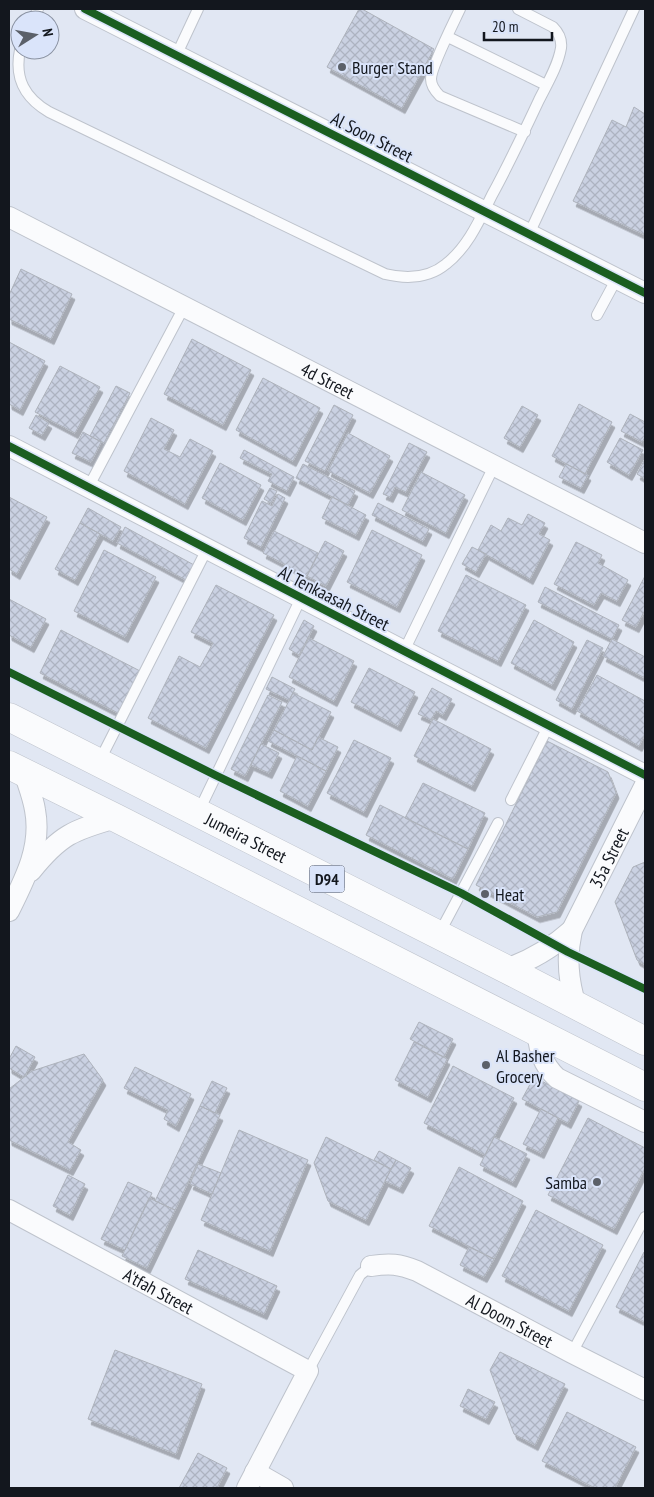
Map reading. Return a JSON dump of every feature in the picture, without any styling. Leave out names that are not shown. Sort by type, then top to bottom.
[{"type":"main road","name":"Jumeira Street","points":[[9,717],[645,1041]]},
{"type":"main road","name":"D94","points":[[16,768],[645,1088]]},
{"type":"street","name":"Al Soon Street","points":[[85,9],[645,293]]},
{"type":"street","name":"4d Street","points":[[9,217],[645,543]]},
{"type":"street","name":"Al Tenkaasah Street","points":[[9,446],[645,775]]},
{"type":"street","points":[[9,911],[27,876],[35,848],[37,824],[33,801],[16,768]]},
{"type":"street","name":"35a Street","points":[[576,1006],[568,976],[568,945],[572,930],[645,785]]},
{"type":"street","points":[[27,876],[46,853],[65,837],[87,826],[116,818]]},
{"type":"street","name":"35a Street","points":[[506,969],[535,958],[572,930]]},
{"type":"street","points":[[537,1032],[543,1060],[550,1072],[557,1078],[645,1122]]},
{"type":"street","name":"A'tfah Street","points":[[9,1210],[308,1371]]},
{"type":"street","name":"Al Doom Street","points":[[371,1266],[394,1264],[417,1271],[645,1390]]},
{"type":"street","points":[[283,1488],[251,1480],[308,1371]]},
{"type":"lane","points":[[176,56],[198,9]]},
{"type":"lane","points":[[460,9],[431,75],[431,81],[436,92],[525,132]]},
{"type":"lane","points":[[18,60],[18,72],[22,85],[29,96],[44,109],[385,274],[400,277],[416,277],[431,273],[444,266],[456,256],[475,228],[525,132],[556,64],[561,48],[558,32],[553,27],[518,9]]},
{"type":"lane","points":[[530,234],[634,9]]},
{"type":"lane","points":[[448,36],[546,85]]},
{"type":"lane","points":[[597,315],[617,278]]},
{"type":"lane","points":[[88,488],[184,307]]},
{"type":"lane","points":[[404,651],[494,466]]},
{"type":"lane","points":[[99,763],[207,549]]},
{"type":"lane","points":[[197,814],[301,598]]},
{"type":"lane","points":[[511,800],[549,725]]},
{"type":"lane","points":[[439,935],[498,824]]},
{"type":"lane","points":[[572,1353],[645,1217]]},
{"type":"lane","points":[[308,1371],[360,1274],[371,1266]]},
{"type":"building","points":[[359,9],[434,49],[402,108],[327,67]]},
{"type":"building","points":[[634,107],[645,114],[645,235],[573,201],[612,120],[626,127]]},
{"type":"building","points":[[21,269],[72,294],[51,339],[9,319],[9,295]]},
{"type":"building","points":[[192,339],[251,370],[223,425],[164,394]]},
{"type":"building","points":[[9,342],[45,361],[20,410],[9,404]]},
{"type":"building","points":[[60,366],[100,387],[75,433],[35,412]]},
{"type":"building","points":[[263,378],[320,408],[293,461],[236,430]]},
{"type":"building","points":[[116,386],[130,393],[104,443],[90,436]]},
{"type":"building","points":[[579,404],[612,422],[585,474],[552,456]]},
{"type":"building","points":[[334,405],[353,415],[325,471],[305,461]]},
{"type":"building","points":[[522,406],[538,415],[520,447],[504,438]]},
{"type":"building","points":[[630,414],[645,422],[645,437],[642,442],[621,431]]},
{"type":"building","points":[[36,415],[49,423],[42,435],[29,428]]},
{"type":"building","points":[[151,418],[174,430],[164,449],[180,457],[190,439],[213,451],[185,504],[124,471]]},
{"type":"building","points":[[83,432],[101,442],[91,462],[72,453]]},
{"type":"building","points":[[348,433],[390,456],[370,493],[328,471]]},
{"type":"building","points":[[620,438],[643,450],[629,475],[607,462]]},
{"type":"building","points":[[409,443],[427,452],[406,492],[395,487],[390,497],[383,494]]},
{"type":"building","points":[[244,450],[294,477],[287,491],[268,481],[272,474],[240,458]]},
{"type":"building","points":[[645,459],[645,479],[637,474]]},
{"type":"building","points":[[220,463],[261,485],[243,520],[202,498]]},
{"type":"building","points":[[303,464],[355,491],[348,505],[296,478]]},
{"type":"building","points":[[566,464],[588,475],[581,488],[559,477]]},
{"type":"building","points":[[421,472],[465,495],[446,533],[402,510]]},
{"type":"building","points":[[270,488],[277,491],[271,503],[264,499]]},
{"type":"building","points":[[278,494],[285,498],[261,547],[244,538],[262,501],[272,506]]},
{"type":"building","points":[[9,497],[47,517],[17,574],[9,569]]},
{"type":"building","points":[[332,497],[366,515],[356,535],[322,518]]},
{"type":"building","points":[[378,503],[429,529],[423,541],[372,515]]},
{"type":"building","points":[[88,508],[121,527],[113,541],[80,523]]},
{"type":"building","points":[[528,514],[545,523],[539,534],[550,540],[530,579],[478,550],[491,525],[501,531],[508,518],[522,525]]},
{"type":"building","points":[[80,523],[100,534],[75,580],[55,569]]},
{"type":"building","points":[[125,527],[194,565],[186,580],[117,543]]},
{"type":"building","points":[[372,530],[422,555],[397,607],[347,582]]},
{"type":"building","points":[[274,531],[318,553],[307,576],[263,553]]},
{"type":"building","points":[[325,541],[344,551],[326,586],[307,576]]},
{"type":"building","points":[[576,542],[602,555],[598,563],[628,580],[617,601],[601,593],[594,605],[554,584]]},
{"type":"building","points":[[472,547],[486,554],[476,572],[462,564]]},
{"type":"building","points":[[104,550],[156,577],[125,637],[74,611]]},
{"type":"building","points":[[466,575],[526,605],[498,661],[438,631]]},
{"type":"building","points":[[645,576],[645,610],[636,627],[622,620]]},
{"type":"building","points":[[216,585],[274,615],[206,748],[148,718],[179,656],[200,667],[213,643],[191,632]]},
{"type":"building","points":[[545,587],[619,625],[612,639],[538,602]]},
{"type":"building","points":[[9,599],[46,619],[31,647],[9,635]]},
{"type":"building","points":[[304,620],[314,626],[299,655],[289,649]]},
{"type":"building","points":[[534,620],[574,642],[552,685],[511,663]]},
{"type":"building","points":[[61,630],[140,671],[118,713],[40,673]]},
{"type":"building","points":[[309,638],[354,661],[334,701],[289,677]]},
{"type":"building","points":[[612,639],[645,657],[645,678],[603,656]]},
{"type":"building","points":[[587,640],[603,648],[572,709],[556,700]]},
{"type":"building","points":[[369,668],[415,692],[398,726],[351,702]]},
{"type":"building","points":[[597,675],[645,701],[645,734],[639,746],[577,711]]},
{"type":"building","points":[[272,677],[295,689],[289,700],[266,689]]},
{"type":"building","points":[[432,688],[452,699],[443,715],[436,711],[431,720],[418,714]]},
{"type":"building","points":[[293,693],[331,712],[312,750],[274,730]]},
{"type":"building","points":[[268,695],[282,702],[245,776],[231,769]]},
{"type":"building","points":[[433,719],[491,749],[472,786],[414,756]]},
{"type":"building","points":[[274,730],[312,750],[318,737],[338,747],[326,771],[268,741]]},
{"type":"building","points":[[354,740],[391,758],[364,812],[327,793]]},
{"type":"building","points":[[547,741],[608,772],[616,793],[557,912],[537,917],[476,885]]},
{"type":"building","points":[[261,744],[279,753],[269,773],[251,765]]},
{"type":"building","points":[[297,756],[326,771],[308,806],[280,791]]},
{"type":"building","points":[[423,783],[485,813],[468,849],[405,818]]},
{"type":"building","points":[[380,805],[468,849],[453,879],[366,835]]},
{"type":"building","points":[[645,862],[645,965],[637,960],[615,902],[633,867]]},
{"type":"building","points":[[419,1022],[453,1039],[444,1057],[410,1039]]},
{"type":"building","points":[[414,1042],[447,1059],[428,1097],[395,1080]]},
{"type":"building","points":[[16,1046],[35,1057],[24,1077],[9,1068],[9,1059]]},
{"type":"building","points":[[84,1054],[103,1080],[68,1142],[81,1150],[70,1170],[9,1140],[9,1089],[32,1071]]},
{"type":"building","points":[[453,1066],[514,1098],[485,1155],[424,1123]]},
{"type":"building","points":[[135,1067],[191,1094],[176,1126],[164,1119],[168,1110],[124,1088]]},
{"type":"building","points":[[534,1077],[579,1101],[568,1123],[522,1099]]},
{"type":"building","points":[[212,1081],[227,1088],[215,1113],[200,1106]]},
{"type":"building","points":[[200,1106],[220,1115],[175,1210],[155,1201]]},
{"type":"building","points":[[541,1109],[558,1118],[541,1153],[523,1144]]},
{"type":"building","name":"Samba","points":[[588,1118],[645,1148],[645,1168],[614,1229],[548,1195]]},
{"type":"building","points":[[239,1130],[308,1160],[270,1251],[201,1220]]},
{"type":"building","points":[[326,1137],[391,1169],[366,1220],[328,1201],[314,1163]]},
{"type":"building","points":[[494,1137],[527,1154],[513,1182],[480,1165]]},
{"type":"building","points":[[379,1151],[396,1160],[391,1169],[374,1160]]},
{"type":"building","points":[[396,1160],[411,1168],[400,1188],[385,1181]]},
{"type":"building","points":[[198,1164],[221,1173],[212,1194],[190,1184]]},
{"type":"building","points":[[459,1167],[523,1201],[494,1259],[429,1226]]},
{"type":"building","points":[[68,1175],[85,1184],[70,1215],[53,1206]]},
{"type":"building","points":[[128,1182],[152,1193],[125,1250],[101,1239]]},
{"type":"building","points":[[149,1198],[175,1210],[147,1268],[122,1256]]},
{"type":"building","points":[[536,1210],[603,1245],[569,1311],[502,1276]]},
{"type":"building","points":[[469,1247],[494,1259],[484,1277],[460,1265]]},
{"type":"building","points":[[198,1250],[277,1286],[264,1314],[185,1279]]},
{"type":"building","points":[[645,1253],[645,1322],[616,1307]]},
{"type":"building","points":[[115,1350],[202,1384],[176,1454],[88,1419]]},
{"type":"building","points":[[500,1352],[565,1384],[535,1445],[514,1434],[490,1370]]},
{"type":"building","points":[[468,1389],[495,1402],[486,1419],[460,1406]]},
{"type":"building","points":[[567,1412],[636,1447],[615,1488],[595,1488],[542,1461]]},
{"type":"building","points":[[198,1453],[227,1468],[217,1488],[179,1488]]},
{"type":"cycle path","points":[[85,9],[645,293]]},
{"type":"cycle path","points":[[9,446],[645,775]]},
{"type":"cycle path","points":[[9,672],[215,775],[461,893],[568,952],[645,989]]},
{"type":"place","name":"Burger Stand","points":[[342,67]]},
{"type":"place","name":"Heat","points":[[485,894]]},
{"type":"place","name":"Al Basher Grocery","points":[[486,1065]]},
{"type":"place","name":"Samba","points":[[597,1182]]}]
